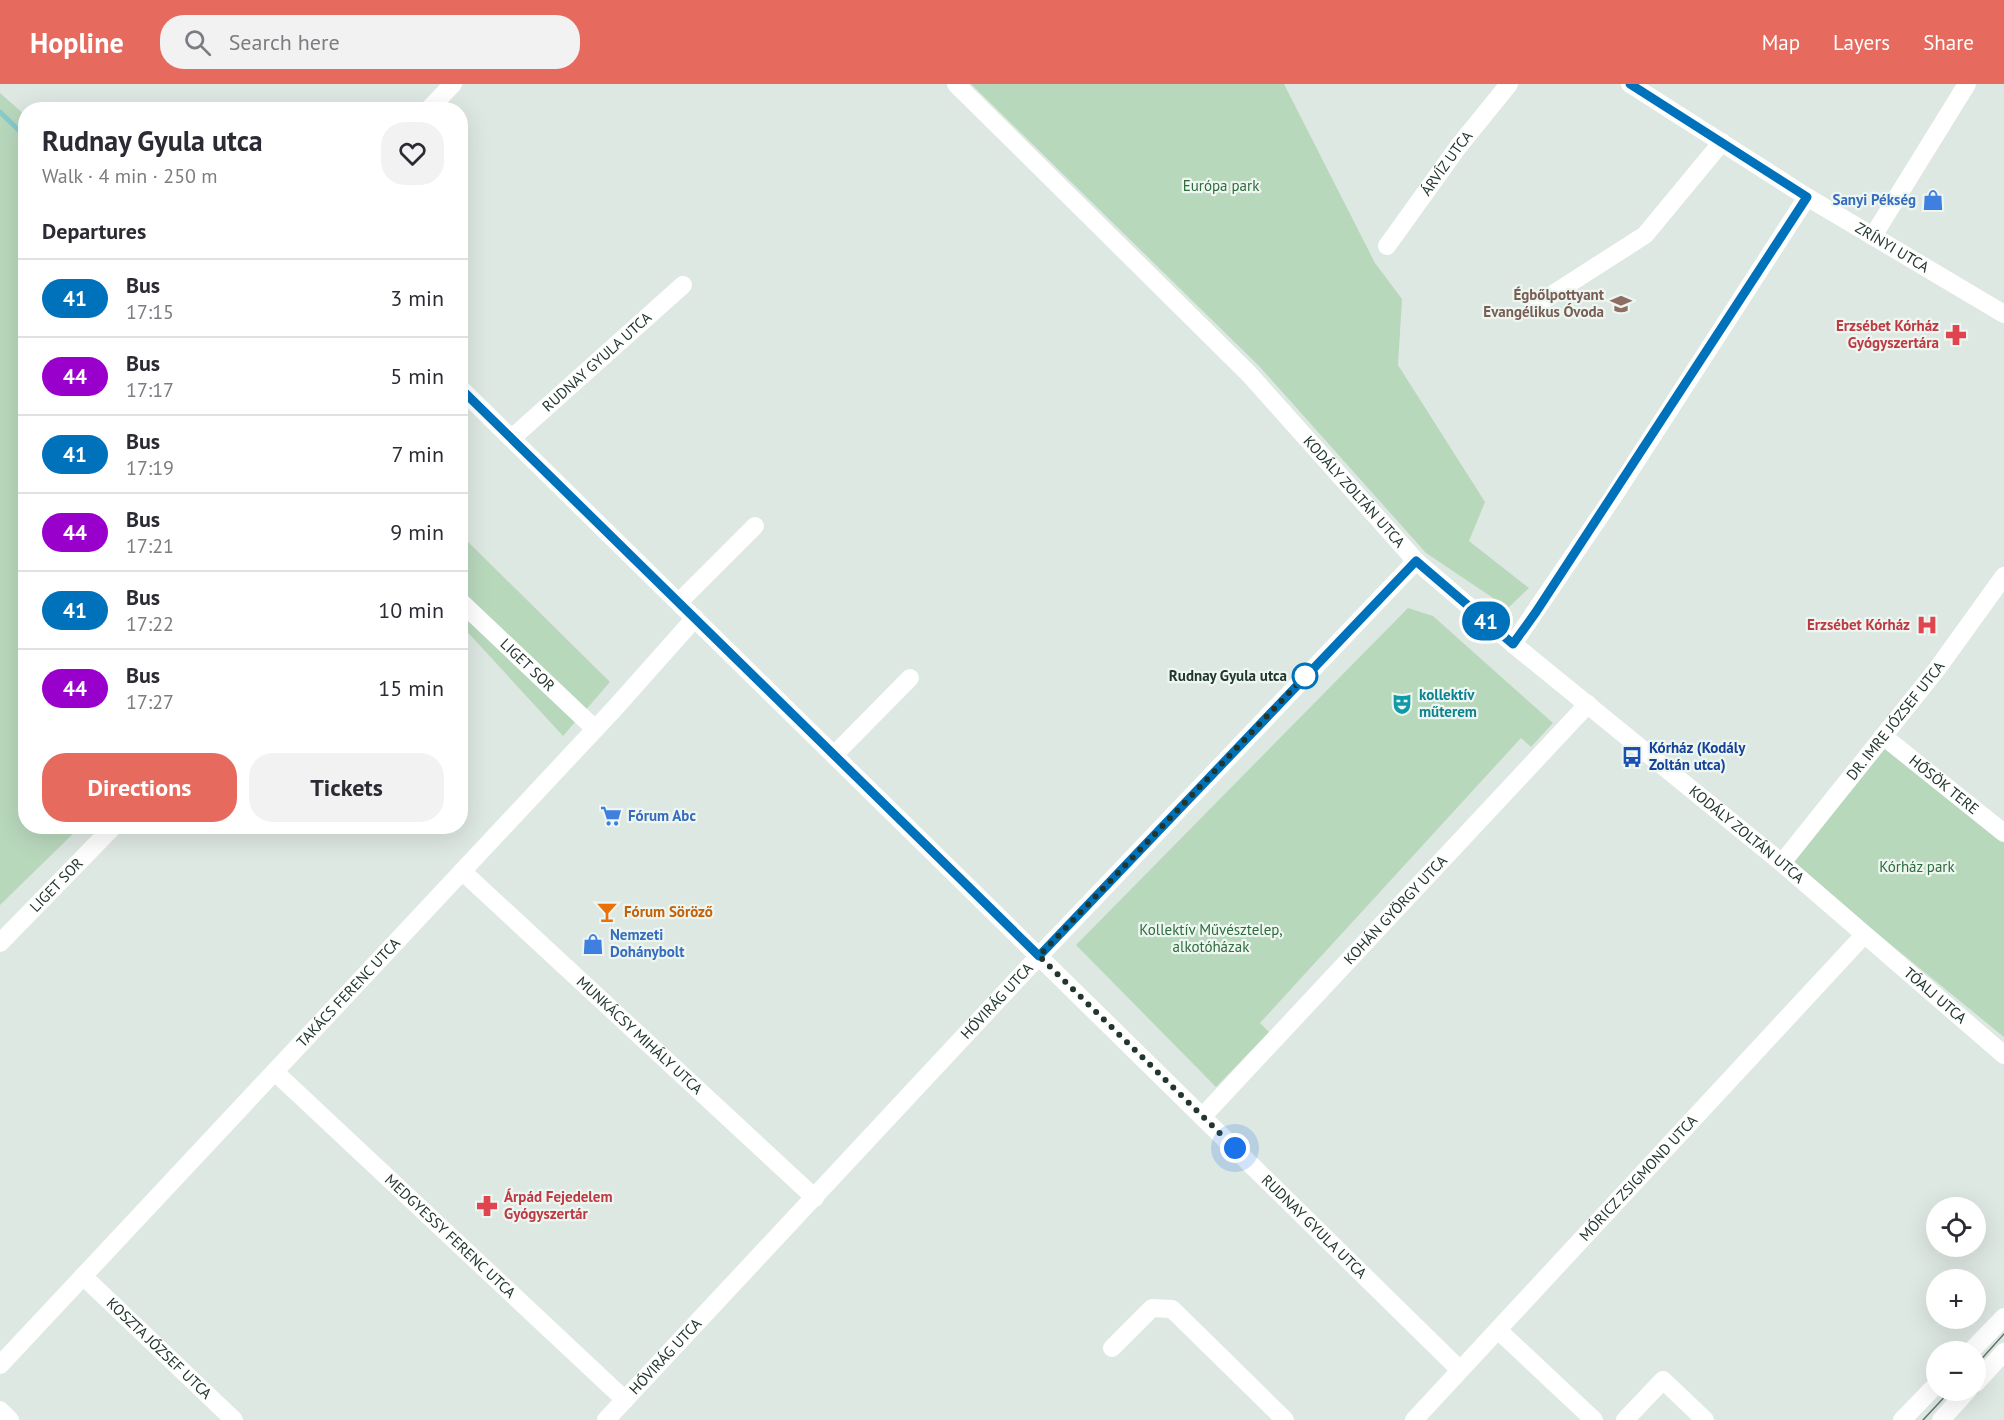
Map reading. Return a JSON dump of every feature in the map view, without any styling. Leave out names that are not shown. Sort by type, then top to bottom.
[{"type":"street","points":[[436,102],[453,84]]},
{"type":"street","name":"KODÁLY ZOLTÁN UTCA","points":[[956,84],[1249,374],[1416,561],[1513,644],[1782,863],[1864,935]]},
{"type":"street","name":"ÁRVÍZ UTCA","points":[[1388,246],[1458,147],[1509,84]]},
{"type":"street","name":"ZRÍNYI UTCA","points":[[1630,84],[1807,197],[2004,314]]},
{"type":"street","points":[[1873,236],[1966,84]]},
{"type":"street","points":[[1539,303],[1645,235],[1722,142]]},
{"type":"street","points":[[1513,644],[1613,497],[1807,197]]},
{"type":"street","name":"RUDNAY GYULA UTCA","points":[[512,438],[684,285]]},
{"type":"street","name":"RUDNAY GYULA UTCA","points":[[468,396],[1461,1370]]},
{"type":"street","points":[[679,603],[755,526]]},
{"type":"street","name":"HÓVIRÁG UTCA","points":[[606,1420],[1039,956],[1416,561]]},
{"type":"street","name":"DR. IMRE JÓZSEF UTCA","points":[[1782,863],[1937,669],[2004,576]]},
{"type":"street","name":"LIGET SOR","points":[[468,609],[595,729]]},
{"type":"street","name":"TAKÁCS FERENC UTCA","points":[[0,1365],[595,729],[695,618]]},
{"type":"street","points":[[834,755],[910,678]]},
{"type":"street","name":"KOHÁN GYÖRGY UTCA","points":[[1203,1116],[1588,704]]},
{"type":"street","name":"HŐSÖK TERE","points":[[1883,736],[2004,833]]},
{"type":"street","name":"LIGET SOR","points":[[0,943],[106,834]]},
{"type":"street","name":"MUNKÁCSY MIHÁLY UTCA","points":[[462,871],[815,1198]]},
{"type":"street","name":"TÓALJ UTCA","points":[[1864,935],[2004,1055]]},
{"type":"street","name":"MÓRICZ ZSIGMOND UTCA","points":[[1414,1420],[1864,935]]},
{"type":"street","name":"MEDGYESSY FERENC UTCA","points":[[275,1072],[625,1400]]},
{"type":"street","name":"KOSZTA JÓZSEF UTCA","points":[[83,1276],[234,1420]]},
{"type":"street","points":[[1112,1348],[1152,1308],[1172,1309],[1285,1420]]},
{"type":"street","points":[[1981,1341],[2004,1317]]},
{"type":"street","points":[[1498,1330],[1594,1420]]},
{"type":"street","points":[[1986,1372],[2004,1352]]},
{"type":"street","points":[[1625,1420],[1663,1380],[1706,1420]]},
{"type":"street","points":[[1902,1420],[1926,1395]]},
{"type":"street","points":[[1941,1420],[1958,1401]]},
{"type":"street","points":[[0,1410],[10,1420]]},
{"type":"green space","name":"Európa park","points":[[971,84],[1284,84],[1375,263],[1402,299],[1398,365],[1485,502],[1469,541],[1529,588],[1508,608],[1426,553],[1259,366]]},
{"type":"green space","points":[[0,93],[18,109],[18,834],[73,834],[0,905]]},
{"type":"green space","points":[[468,542],[610,682],[563,736],[468,633]]},
{"type":"green space","name":"Kollektív Művésztelep, alkotóházak","points":[[1408,608],[1433,616],[1553,723],[1531,747],[1521,738],[1260,1023],[1269,1032],[1216,1087],[1076,945]]},
{"type":"green space","name":"Kórház park","points":[[1880,740],[2004,837],[2004,1037],[1786,859]]},
{"type":"waterway","points":[[0,112],[18,129]]},
{"type":"tram line","points":[[1986,1354],[2004,1334]]},
{"type":"tram line","points":[[1923,1420],[1941,1401]]},
{"type":"bus line","name":"41","points":[[468,396],[1039,956],[1416,561],[1513,644],[1536,612],[1807,197],[1630,84]]},
{"type":"place","name":"Sanyi Pékség","points":[[1933,200]]},
{"type":"place","name":"Égbőlpottyant Evangélikus Óvoda","points":[[1621,304]]},
{"type":"place","name":"Erzsébet Kórház Gyógyszertára","points":[[1956,335]]},
{"type":"place","name":"Erzsébet Kórház","points":[[1927,625]]},
{"type":"place","name":"Rudnay Gyula utca","points":[[1305,676]]},
{"type":"place","name":"kollektív műterem","points":[[1402,704]]},
{"type":"place","name":"Kórház (Kodály Zoltán utca)","points":[[1632,757]]},
{"type":"place","name":"Fórum Abc","points":[[611,816]]},
{"type":"place","name":"Fórum Söröző","points":[[607,912]]},
{"type":"place","name":"Nemzeti Dohánybolt","points":[[593,944]]},
{"type":"place","name":"Árpád Fejedelem Gyógyszertár","points":[[487,1206]]},
{"type":"route","points":[[1235,1148],[1039,956],[1310,671],[1305,676]]}]
